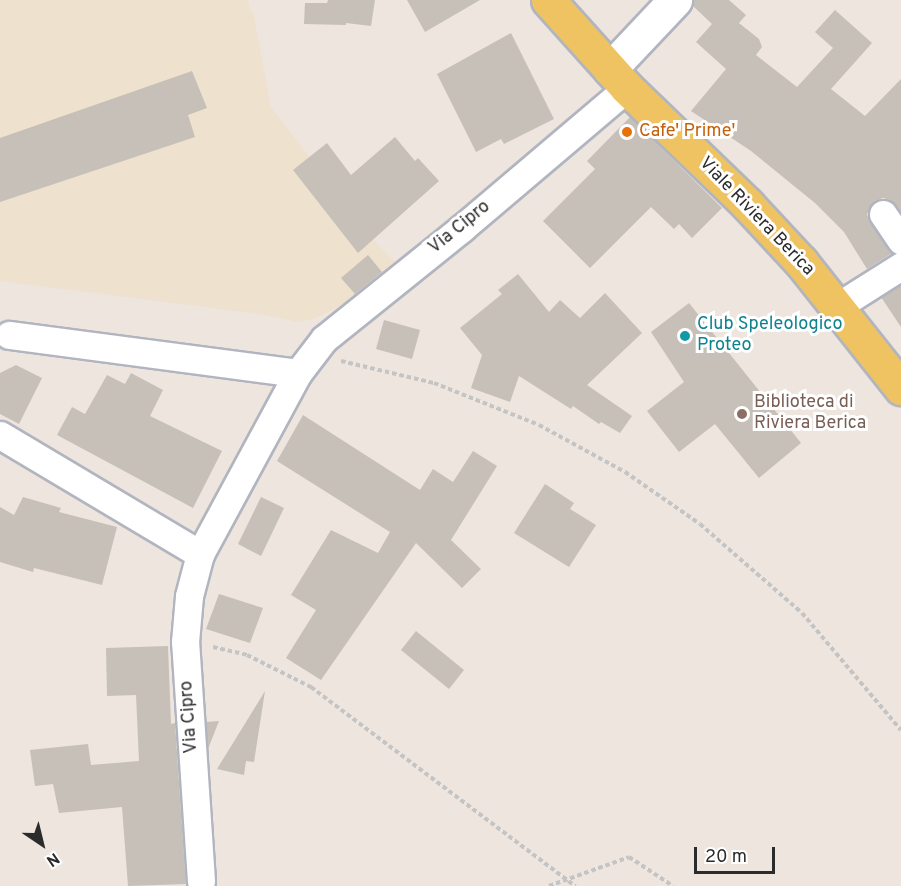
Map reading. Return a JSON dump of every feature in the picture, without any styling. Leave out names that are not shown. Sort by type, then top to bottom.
[{"type":"main road","name":"Viale Riviera Berica","points":[[548,0],[618,78],[748,205],[837,306],[901,388]]},
{"type":"main road","points":[[618,78],[675,0]]},
{"type":"street","name":"Via Cipro","points":[[201,881],[186,642],[189,596],[200,554],[298,373],[324,339],[462,228],[618,78]]},
{"type":"street","points":[[883,214],[901,241]]},
{"type":"street","points":[[837,306],[901,266]]},
{"type":"street","points":[[9,335],[298,373]]},
{"type":"street","points":[[0,435],[200,554]]},
{"type":"path","points":[[336,360],[434,383],[539,425],[625,472],[700,524],[802,613],[901,730]]},
{"type":"path","points":[[186,642],[247,655],[311,687],[575,886]]},
{"type":"path","points":[[549,886],[565,878],[629,857],[673,886]]},
{"type":"shaded area","points":[[0,0],[248,0],[250,12],[253,12],[271,107],[374,241],[397,264],[350,301],[316,318],[299,322],[260,314],[0,281]]},
{"type":"building","points":[[328,0],[375,0],[371,26],[346,23],[346,25],[304,24],[305,3],[327,3]]},
{"type":"building","points":[[407,0],[480,0],[425,32]]},
{"type":"building","points":[[693,0],[729,0],[746,15],[739,23],[759,39],[762,47],[756,55],[797,87],[833,48],[815,32],[835,10],[872,43],[831,89],[865,116],[901,79],[901,213],[890,200],[883,198],[874,201],[867,214],[870,223],[892,253],[867,269],[844,232],[815,203],[751,151],[691,111],[726,69],[696,42],[712,24],[693,6]]},
{"type":"building","points":[[511,33],[554,119],[504,144],[501,139],[476,152],[437,74]]},
{"type":"building","points":[[192,71],[207,108],[188,115],[195,137],[0,202],[0,138]]},
{"type":"building","points":[[630,117],[722,208],[692,238],[679,224],[674,229],[651,207],[590,268],[543,221],[595,169],[587,161]]},
{"type":"building","points":[[395,137],[415,161],[418,158],[439,181],[358,253],[293,170],[327,143],[351,175]]},
{"type":"building","points":[[368,255],[382,272],[355,294],[341,278]]},
{"type":"building","points":[[518,274],[549,312],[560,300],[580,318],[605,293],[642,333],[587,385],[632,416],[620,433],[601,422],[599,424],[573,406],[571,409],[519,376],[510,402],[471,388],[482,355],[460,328],[502,294],[498,290]]},
{"type":"building","points":[[901,285],[901,327],[881,297]]},
{"type":"building","name":"Biblioteca di Riviera Berica","points":[[689,303],[801,443],[759,478],[715,424],[679,452],[647,411],[684,382],[651,332]]},
{"type":"building","points":[[384,320],[420,330],[412,359],[376,349]]},
{"type":"building","points":[[16,365],[42,378],[19,424],[0,414],[0,373]]},
{"type":"building","points":[[131,373],[163,390],[150,416],[222,451],[193,508],[57,435],[72,407],[85,414],[107,375],[125,384]]},
{"type":"building","points":[[303,415],[420,490],[433,469],[453,482],[473,451],[497,466],[451,540],[481,569],[462,588],[416,543],[321,680],[286,658],[316,610],[291,595],[331,530],[378,553],[390,532],[277,461]]},
{"type":"building","points":[[545,484],[574,503],[570,509],[596,525],[569,567],[514,533]]},
{"type":"building","points":[[23,497],[61,508],[59,512],[117,527],[102,585],[34,568],[33,572],[0,562],[0,507],[14,515]]},
{"type":"building","points":[[261,497],[284,508],[261,556],[238,544]]},
{"type":"building","points":[[219,594],[263,608],[250,643],[206,629]]},
{"type":"building","points":[[416,631],[464,670],[449,689],[401,650]]},
{"type":"building","points":[[168,646],[171,724],[175,723],[186,884],[128,886],[122,807],[59,813],[53,784],[35,786],[30,750],[88,744],[91,765],[139,761],[136,695],[107,696],[106,648]]},
{"type":"building","points":[[265,691],[254,762],[246,761],[244,775],[217,769]]},
{"type":"building","points":[[219,721],[208,749],[206,722]]},
{"type":"place","name":"Cafe' Prime'","points":[[627,132]]},
{"type":"place","name":"Club Speleologico Proteo","points":[[685,336]]},
{"type":"place","name":"Biblioteca di Riviera Berica","points":[[742,414]]}]
